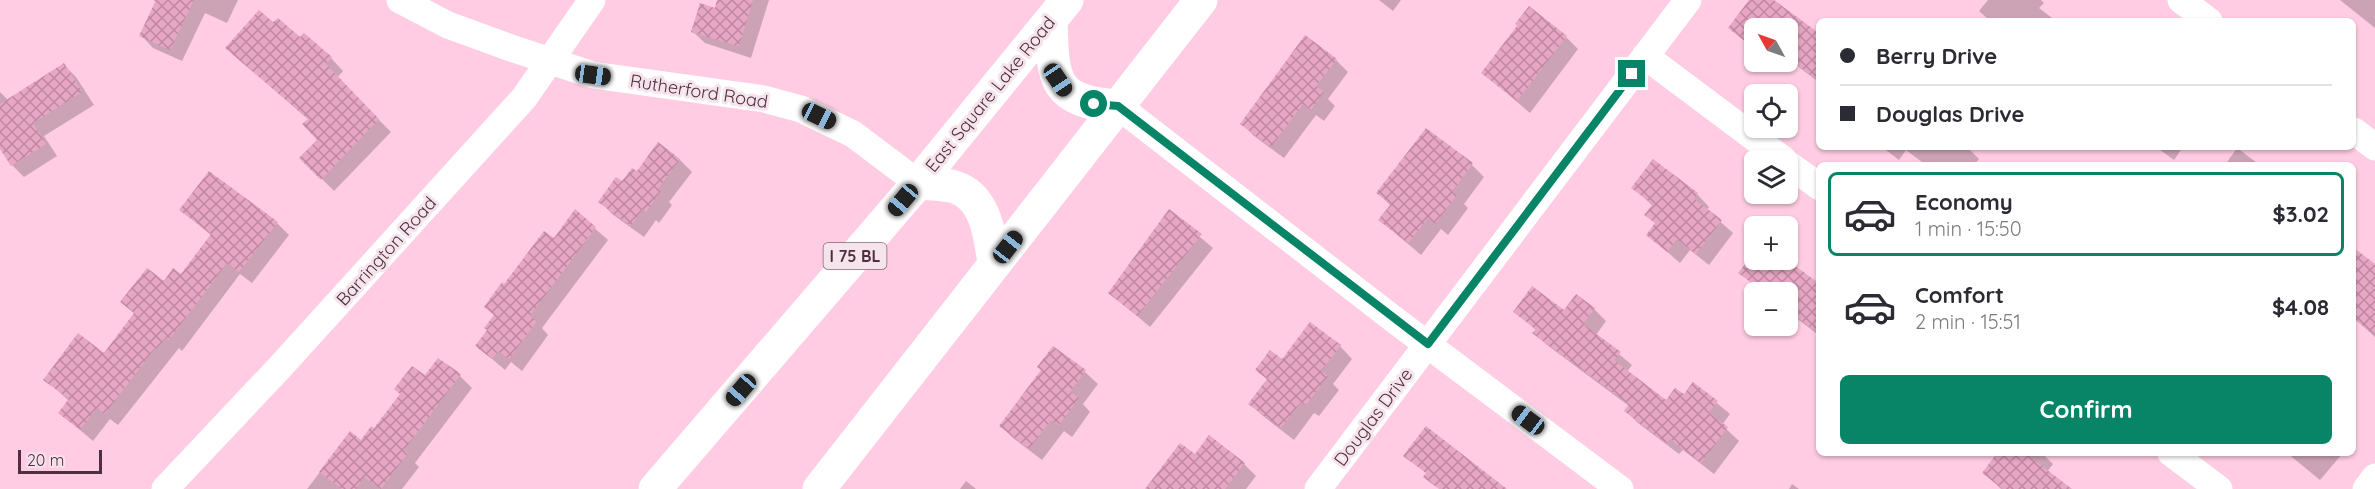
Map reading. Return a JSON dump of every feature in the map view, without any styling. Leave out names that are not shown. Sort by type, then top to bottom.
[{"type":"highway","points":[[819,489],[1201,0]]},
{"type":"highway","points":[[1059,10],[1053,64],[1058,80],[1065,91],[1077,99],[1094,104],[1118,106]]},
{"type":"highway","name":"East Square Lake Road","points":[[655,489],[918,183],[1059,10]]},
{"type":"highway","points":[[918,183],[953,186],[966,192],[977,203],[985,218],[994,264]]},
{"type":"street","name":"Rutherford Road","points":[[400,0],[448,25],[593,75],[764,99],[801,109],[853,134],[918,183]]},
{"type":"street","name":"Barrington Road","points":[[165,489],[281,366],[525,98],[592,0]]},
{"type":"street","name":"Douglas Drive","points":[[1318,489],[1688,0]]},
{"type":"street","points":[[2181,0],[2205,18]]},
{"type":"street","points":[[1645,56],[1771,150]]},
{"type":"street","points":[[1118,106],[1620,489]]},
{"type":"street","points":[[2356,133],[2375,147]]},
{"type":"street","points":[[1798,171],[1816,184]]},
{"type":"street","points":[[2175,456],[2219,489]]},
{"type":"street","points":[[2366,489],[2375,477]]},
{"type":"building","points":[[156,0],[194,0],[170,50],[139,36]]},
{"type":"building","points":[[717,0],[753,0],[739,46],[691,32],[700,3],[715,8]]},
{"type":"building","points":[[1749,0],[1774,0],[1816,31],[1816,79],[1798,66],[1798,18],[1744,18],[1744,40],[1728,28]]},
{"type":"building","points":[[1529,6],[1567,36],[1517,101],[1481,73],[1517,26],[1515,24]]},
{"type":"building","points":[[259,10],[273,22],[278,18],[300,37],[304,33],[332,57],[326,64],[379,119],[321,180],[299,158],[317,140],[302,124],[308,119],[225,48]]},
{"type":"building","points":[[1305,35],[1337,59],[1316,86],[1324,92],[1311,110],[1303,104],[1271,147],[1240,124]]},
{"type":"building","points":[[64,63],[82,92],[33,123],[46,144],[11,166],[0,149],[0,104]]},
{"type":"building","points":[[1426,128],[1473,163],[1452,192],[1457,195],[1435,224],[1428,218],[1408,243],[1378,220],[1391,204],[1376,193]]},
{"type":"building","points":[[658,142],[680,159],[658,189],[661,191],[646,212],[643,209],[631,226],[598,202],[616,177],[622,181],[632,168],[637,171]]},
{"type":"building","points":[[1653,159],[1698,193],[1694,199],[1722,220],[1696,254],[1677,239],[1667,252],[1646,235],[1655,223],[1644,215],[1653,204],[1631,188]]},
{"type":"building","points":[[209,171],[278,222],[239,272],[227,263],[169,340],[166,337],[157,349],[155,348],[105,414],[97,408],[80,430],[58,413],[69,399],[43,380],[78,333],[104,353],[134,313],[120,302],[147,268],[164,281],[173,268],[181,274],[211,234],[179,210]]},
{"type":"building","points":[[575,209],[596,227],[530,316],[537,321],[509,359],[498,351],[492,359],[475,346],[487,330],[484,328],[494,315],[484,307],[544,231],[554,238]]},
{"type":"building","points":[[1169,209],[1202,234],[1137,316],[1108,293]]},
{"type":"building","points":[[2356,250],[2375,264],[2375,335],[2356,321]]},
{"type":"building","points":[[1744,265],[1744,270],[1798,270],[1798,268],[1816,281],[1816,331],[1798,318],[1798,282],[1750,282],[1738,273]]},
{"type":"building","points":[[1532,286],[1564,310],[1576,294],[1595,308],[1583,324],[1621,352],[1614,360],[1666,400],[1675,388],[1684,394],[1693,382],[1718,401],[1709,413],[1728,427],[1701,463],[1670,439],[1666,443],[1624,411],[1629,404],[1532,333],[1536,329],[1513,312]]},
{"type":"building","points":[[1310,322],[1341,345],[1321,371],[1328,376],[1306,405],[1301,402],[1281,428],[1248,404],[1267,379],[1255,370],[1270,350],[1282,359]]},
{"type":"building","points":[[1053,346],[1086,370],[1070,392],[1079,398],[1059,425],[1051,420],[1029,449],[999,426],[1041,370],[1037,367]]},
{"type":"building","points":[[438,358],[461,374],[404,450],[408,453],[381,489],[364,477],[356,489],[342,489],[319,472],[350,431],[361,440],[371,426],[374,428],[400,394],[394,389],[412,366],[425,375]]},
{"type":"building","points":[[1426,426],[1507,489],[1439,489],[1423,477],[1426,473],[1403,456]]},
{"type":"building","points":[[1209,435],[1245,463],[1225,489],[1145,489],[1180,443],[1195,454]]},
{"type":"building","points":[[1995,456],[2029,456],[2072,489],[2003,489],[1982,473]]},
{"type":"route","points":[[1094,104],[1118,106],[1428,344],[1632,74]]}]
